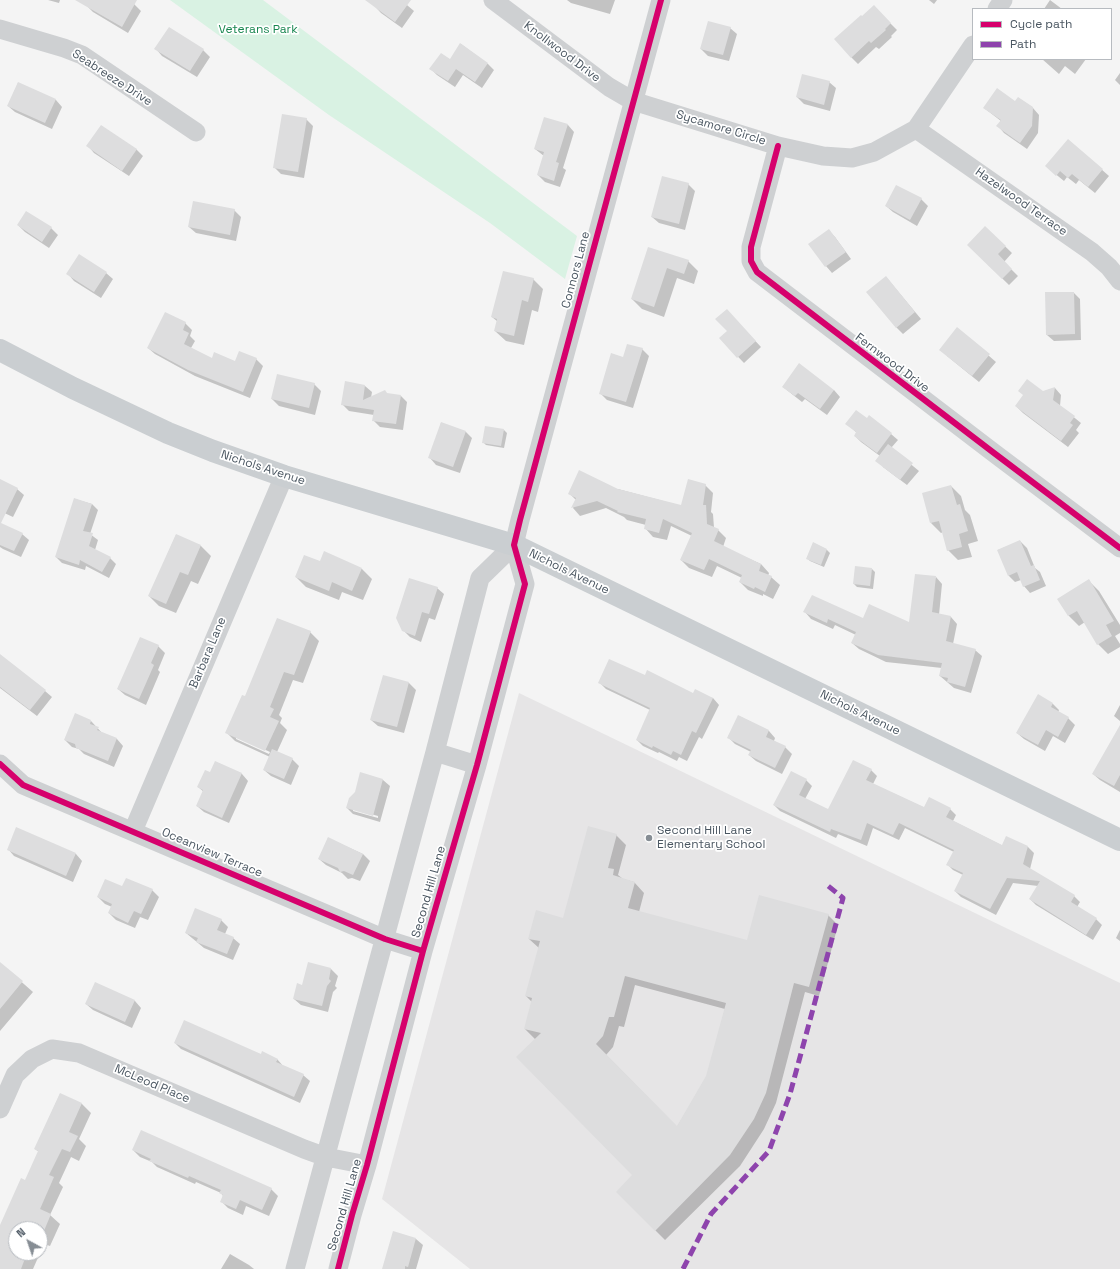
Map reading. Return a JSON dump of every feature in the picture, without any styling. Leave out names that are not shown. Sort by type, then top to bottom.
[{"type":"main road","name":"Nichols Avenue","points":[[0,350],[73,388],[168,433],[213,451],[284,476],[514,545],[1120,840]]},
{"type":"street","name":"Knollwood Drive","points":[[493,0],[609,87],[633,100]]},
{"type":"street","name":"Connors Lane","points":[[514,545],[660,0]]},
{"type":"street","name":"Seabreeze Drive","points":[[0,29],[64,48],[82,55],[196,132]]},
{"type":"street","name":"Sycamore Circle","points":[[633,100],[778,146],[824,156],[852,158],[874,152],[916,129],[972,46]]},
{"type":"street","name":"Hazelwood Terrace","points":[[916,129],[1092,252],[1109,267],[1120,281]]},
{"type":"street","name":"Fernwood Drive","points":[[778,146],[751,247],[751,261],[757,272],[1120,548]]},
{"type":"street","name":"Barbara Lane","points":[[133,831],[284,476]]},
{"type":"street","points":[[295,1269],[385,939],[480,578],[514,545]]},
{"type":"street","name":"Second Hill Lane","points":[[338,1269],[352,1215],[368,1165],[423,950],[477,765],[525,584],[514,545]]},
{"type":"street","points":[[435,752],[477,765]]},
{"type":"street","name":"Oceanview Terrace","points":[[0,764],[23,785],[385,939],[423,950]]},
{"type":"street","name":"McLeod Place","points":[[0,1108],[15,1075],[32,1058],[52,1049],[79,1053],[326,1157],[368,1165]]},
{"type":"shaded area","name":"Second Hill Lane Elementary School","points":[[519,693],[1120,983],[1120,1269],[470,1269],[382,1199]]},
{"type":"green space","name":"Veterans Park","points":[[170,0],[263,0],[577,236],[565,279],[490,223],[329,115]]},
{"type":"building","points":[[75,0],[137,0],[122,27]]},
{"type":"building","points":[[365,0],[411,0],[395,22]]},
{"type":"building","points":[[874,5],[891,23],[885,29],[886,30],[871,43],[869,41],[851,58],[834,39]]},
{"type":"building","points":[[708,21],[731,27],[723,55],[700,49]]},
{"type":"building","points":[[169,27],[204,49],[190,71],[154,49]]},
{"type":"building","points":[[460,43],[488,63],[475,82],[456,69],[448,81],[429,69],[441,53],[450,59]]},
{"type":"building","points":[[802,74],[830,81],[824,105],[796,97]]},
{"type":"building","points":[[18,82],[56,99],[45,123],[7,106]]},
{"type":"building","points":[[997,88],[1015,101],[1018,97],[1033,107],[1032,126],[1020,143],[996,126],[1001,120],[983,108]]},
{"type":"building","points":[[282,114],[307,118],[298,172],[273,168]]},
{"type":"building","points":[[544,117],[568,124],[556,162],[559,163],[554,181],[537,175],[544,152],[534,149]]},
{"type":"building","points":[[101,125],[137,149],[122,171],[86,146]]},
{"type":"building","points":[[1068,139],[1103,169],[1088,187],[1072,174],[1068,178],[1060,171],[1056,176],[1045,166]]},
{"type":"building","points":[[662,176],[689,183],[679,224],[651,217]]},
{"type":"building","points":[[896,185],[922,198],[910,220],[885,206]]},
{"type":"building","points":[[193,201],[235,209],[230,235],[188,227]]},
{"type":"building","points":[[26,211],[52,227],[42,242],[17,225]]},
{"type":"building","points":[[985,226],[1006,246],[998,254],[1012,269],[1002,279],[967,245]]},
{"type":"building","points":[[829,229],[846,252],[825,267],[808,244]]},
{"type":"building","points":[[648,247],[689,260],[684,274],[667,268],[654,307],[631,299]]},
{"type":"building","points":[[79,254],[107,272],[94,292],[66,274]]},
{"type":"building","points":[[503,271],[534,278],[528,302],[522,300],[514,336],[494,331],[497,319],[491,317]]},
{"type":"building","points":[[886,276],[915,312],[896,328],[866,292]]},
{"type":"building","points":[[1045,292],[1074,292],[1075,334],[1046,335]]},
{"type":"building","points":[[727,309],[756,341],[737,358],[719,338],[727,331],[715,319]]},
{"type":"building","points":[[165,312],[186,322],[183,330],[189,333],[184,344],[212,358],[214,352],[235,361],[239,351],[257,358],[243,392],[188,370],[147,348]]},
{"type":"building","points":[[957,327],[990,354],[972,376],[939,350]]},
{"type":"building","points":[[627,344],[643,348],[626,402],[599,394],[611,353],[623,357]]},
{"type":"building","points":[[799,363],[834,390],[820,409],[798,393],[795,396],[782,387]]},
{"type":"building","points":[[277,374],[315,383],[309,408],[271,399]]},
{"type":"building","points":[[1027,379],[1043,391],[1055,387],[1053,400],[1075,416],[1070,423],[1073,425],[1061,441],[1015,406],[1023,395],[1018,391]]},
{"type":"building","points":[[345,381],[365,385],[363,400],[385,390],[387,393],[401,395],[396,424],[372,421],[374,410],[341,405]]},
{"type":"building","points":[[856,410],[867,418],[869,415],[892,433],[877,453],[854,436],[856,432],[845,424]]},
{"type":"building","points":[[441,422],[466,431],[453,467],[428,458]]},
{"type":"building","points":[[485,426],[504,429],[501,446],[482,443]]},
{"type":"building","points":[[888,444],[913,463],[900,480],[875,461]]},
{"type":"building","points":[[579,470],[618,489],[681,505],[688,479],[706,484],[703,505],[706,505],[707,524],[719,529],[714,541],[761,564],[759,571],[772,576],[765,592],[739,582],[742,575],[709,559],[704,570],[680,560],[692,533],[663,519],[659,533],[644,529],[646,519],[617,512],[618,511],[597,501],[571,508],[576,498],[568,494]]},
{"type":"building","points":[[0,479],[18,488],[1,523],[23,533],[14,551],[0,545]]},
{"type":"building","points":[[951,485],[957,505],[960,504],[968,531],[959,534],[962,547],[947,551],[939,521],[930,523],[922,493]]},
{"type":"building","points":[[74,498],[92,504],[83,531],[93,533],[89,546],[111,557],[102,572],[80,560],[79,565],[55,557]]},
{"type":"building","points":[[176,534],[201,545],[188,575],[180,572],[166,604],[148,596]]},
{"type":"building","points":[[1020,540],[1031,566],[1034,565],[1040,580],[1023,587],[1017,572],[1008,576],[997,550]]},
{"type":"building","points":[[813,542],[827,549],[821,565],[806,559]]},
{"type":"building","points":[[324,551],[362,568],[352,591],[332,582],[329,591],[295,577],[304,555],[320,561]]},
{"type":"building","points":[[855,566],[872,568],[870,586],[853,584]]},
{"type":"building","points":[[915,574],[936,576],[932,612],[951,616],[946,641],[976,649],[965,687],[947,682],[948,678],[939,676],[942,663],[878,655],[851,643],[856,632],[828,619],[827,623],[803,612],[812,595],[863,618],[869,604],[909,622]]},
{"type":"building","points":[[409,578],[438,587],[429,614],[422,612],[415,636],[402,631],[396,618]]},
{"type":"building","points":[[1089,579],[1114,621],[1106,625],[1112,636],[1097,645],[1077,611],[1068,616],[1057,599]]},
{"type":"building","points":[[277,618],[311,631],[294,675],[284,672],[270,707],[274,709],[270,717],[279,721],[265,751],[225,733],[242,695],[245,696]]},
{"type":"building","points":[[140,637],[159,645],[151,663],[154,665],[139,699],[117,689]]},
{"type":"building","points":[[0,654],[46,690],[30,710],[0,687]]},
{"type":"building","points":[[609,659],[645,675],[647,670],[693,693],[695,689],[713,698],[696,733],[692,731],[681,755],[673,751],[671,755],[636,740],[650,708],[598,683]]},
{"type":"building","points":[[383,675],[409,682],[397,727],[370,720]]},
{"type":"building","points":[[1038,694],[1053,703],[1051,707],[1069,717],[1058,737],[1046,730],[1038,745],[1016,733]]},
{"type":"building","points":[[75,713],[91,720],[90,724],[99,727],[97,730],[117,738],[108,761],[76,748],[75,744],[64,740]]},
{"type":"building","points":[[738,715],[769,730],[766,737],[786,746],[775,768],[748,755],[751,750],[727,738]]},
{"type":"building","points":[[1120,725],[1120,775],[1114,786],[1092,774]]},
{"type":"building","points":[[272,749],[293,758],[284,779],[263,770]]},
{"type":"building","points":[[853,760],[872,769],[866,780],[924,807],[929,797],[951,808],[946,817],[1002,845],[1006,836],[1028,846],[1023,864],[1075,895],[1071,902],[1097,918],[1086,935],[1029,899],[1040,881],[1007,878],[990,909],[954,891],[963,873],[946,865],[954,850],[899,823],[893,835],[867,823],[861,840],[831,829],[830,832],[773,805],[791,771],[807,779],[799,795],[828,809]]},
{"type":"building","points":[[215,761],[242,773],[222,818],[196,806],[203,790],[197,787],[205,770],[210,772]]},
{"type":"building","points":[[360,772],[383,779],[373,816],[346,808],[349,798],[355,792]]},
{"type":"building","points":[[588,826],[617,834],[608,868],[614,869],[613,875],[635,882],[628,908],[747,940],[759,895],[829,914],[809,987],[794,983],[766,1093],[754,1119],[730,1155],[655,1231],[616,1192],[632,1175],[516,1057],[541,1033],[524,1029],[532,998],[525,996],[540,941],[528,939],[536,910],[563,918]],"holes":[[[625,976],[726,1003],[706,1076],[677,1126],[596,1044],[603,1036],[609,1017],[614,1017]]]},
{"type":"building","points":[[16,827],[76,853],[66,876],[7,850]]},
{"type":"building","points":[[328,837],[363,854],[353,875],[344,871],[340,872],[338,868],[318,859]]},
{"type":"building","points":[[126,878],[153,889],[141,914],[134,911],[128,923],[108,913],[112,904],[97,897],[105,879],[122,886]]},
{"type":"building","points":[[195,908],[222,919],[217,930],[234,937],[227,954],[196,942],[198,938],[185,933]]},
{"type":"building","points":[[0,962],[23,981],[0,1009]]},
{"type":"building","points":[[308,962],[331,968],[329,979],[331,981],[327,986],[322,1006],[293,999],[297,983],[302,985]]},
{"type":"building","points":[[95,982],[135,1000],[125,1022],[85,1004]]},
{"type":"building","points":[[184,1020],[261,1054],[262,1051],[278,1059],[276,1062],[304,1074],[294,1097],[174,1043]]},
{"type":"building","points":[[60,1093],[82,1103],[69,1132],[78,1136],[70,1152],[62,1149],[49,1175],[54,1177],[40,1209],[51,1214],[48,1221],[8,1221],[8,1261],[24,1261],[21,1269],[0,1269],[0,1225],[21,1178],[25,1180],[38,1151],[34,1149]]},
{"type":"building","points":[[141,1130],[272,1188],[262,1210],[240,1200],[236,1209],[220,1202],[223,1195],[219,1193],[221,1190],[149,1161],[151,1159],[132,1150]]},
{"type":"building","points":[[393,1231],[416,1238],[408,1267],[405,1266],[405,1269],[382,1269]]},
{"type":"marked path","points":[[683,1269],[711,1214],[769,1151],[790,1094],[843,898],[827,885]]},
{"type":"cycle path","points":[[338,1269],[423,951],[477,765],[525,584],[514,545],[661,0]]},
{"type":"cycle path","points":[[778,146],[751,247],[751,261],[757,272],[1120,548]]},
{"type":"cycle path","points":[[0,764],[23,785],[385,939],[423,951]]},
{"type":"place","name":"Second Hill Lane Elementary School","points":[[649,838]]}]
